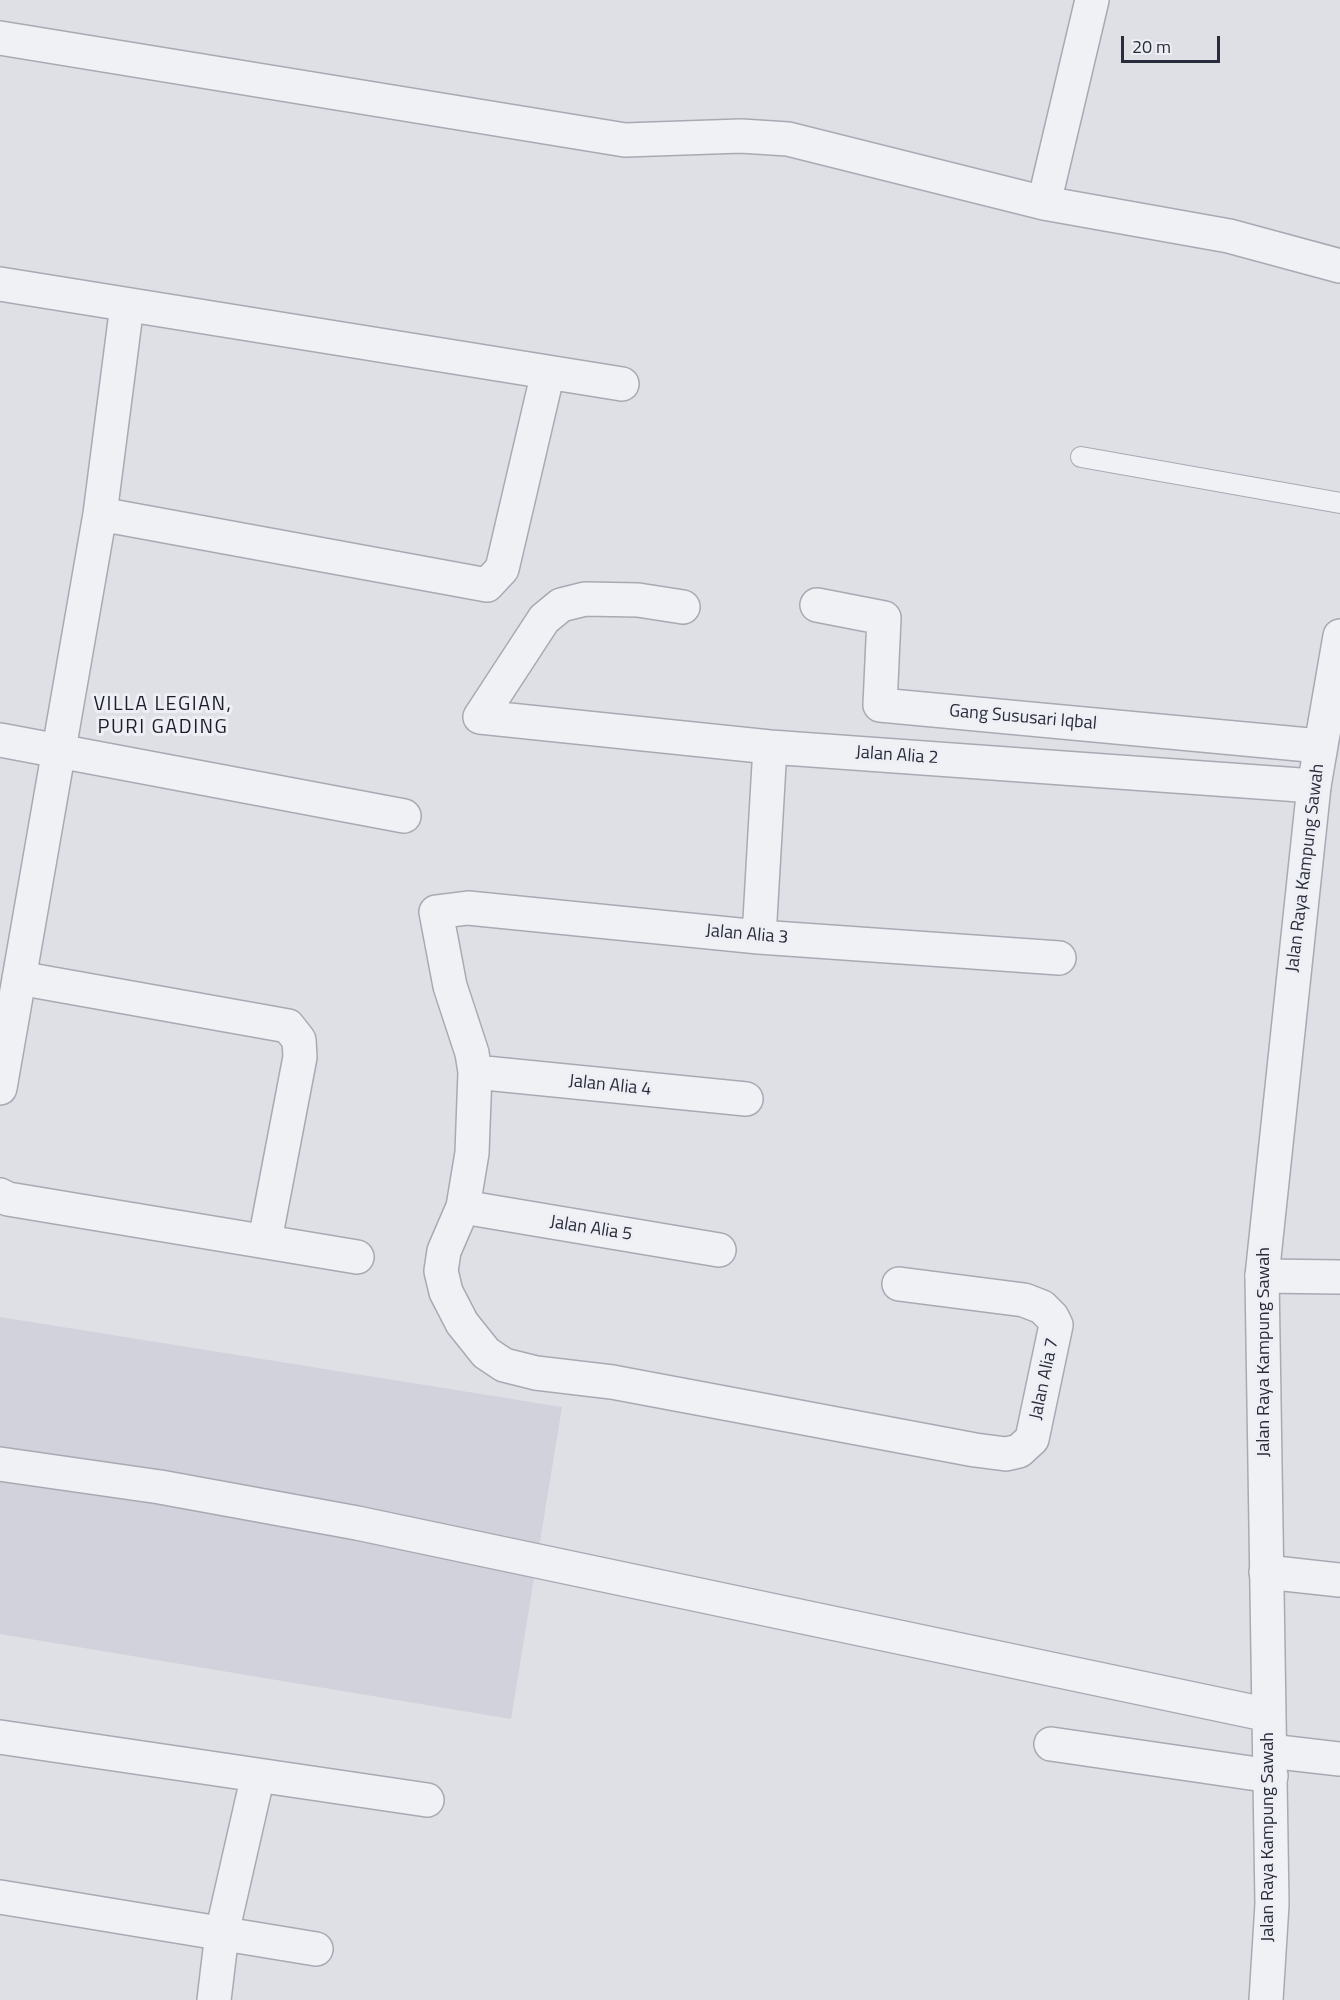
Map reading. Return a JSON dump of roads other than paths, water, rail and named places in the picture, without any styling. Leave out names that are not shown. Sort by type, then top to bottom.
[{"type":"street","points":[[1044,203],[1092,0]]},
{"type":"street","points":[[0,38],[625,140],[741,136],[788,139],[1044,203],[1230,236],[1340,266]]},
{"type":"street","points":[[0,284],[622,384]]},
{"type":"street","points":[[0,1088],[100,514],[127,305]]},
{"type":"street","points":[[100,514],[487,585],[502,570],[548,372]]},
{"type":"street","name":"Jalan Alia 2","points":[[683,607],[639,600],[596,599],[561,605],[544,619],[533,634],[508,677],[480,717],[770,747],[1314,786]]},
{"type":"street","name":"Gang Sususari Iqbal","points":[[817,605],[884,618],[880,705],[1320,746]]},
{"type":"street","name":"Jalan Raya Kampung Sawah","points":[[1266,2000],[1272,1904],[1262,1276],[1314,786],[1340,636]]},
{"type":"street","points":[[0,740],[404,816]]},
{"type":"street","points":[[759,937],[770,747]]},
{"type":"street","name":"Jalan Alia 3","points":[[475,1072],[472,1053],[450,986],[436,912],[468,909],[759,937],[1059,958]]},
{"type":"street","points":[[19,978],[288,1026],[299,1040],[300,1057],[265,1240]]},
{"type":"street","points":[[463,1207],[472,1153],[475,1072]]},
{"type":"street","name":"Jalan Alia 4","points":[[475,1072],[746,1099]]},
{"type":"street","points":[[0,1195],[8,1199],[357,1257]]},
{"type":"street","name":"Jalan Alia 5","points":[[463,1207],[719,1250]]},
{"type":"street","name":"Jalan Alia 7","points":[[463,1207],[444,1251],[441,1271],[446,1292],[468,1331],[486,1353],[504,1365],[536,1372],[612,1382],[975,1450],[1006,1454],[1019,1451],[1032,1438],[1056,1325],[1052,1317],[1042,1307],[1024,1300],[900,1284]]},
{"type":"street","points":[[1262,1276],[1340,1277]]},
{"type":"street","points":[[0,1464],[159,1487],[357,1523],[1269,1715]]},
{"type":"street","points":[[1266,1572],[1340,1580]]},
{"type":"street","points":[[0,1737],[427,1800]]},
{"type":"street","points":[[1051,1744],[1270,1763],[1340,1759]]},
{"type":"street","points":[[214,2000],[222,1933],[258,1775]]},
{"type":"street","points":[[0,1897],[316,1949]]},
{"type":"lane","points":[[1081,457],[1340,503]]},
{"type":"district","name":"VILLA LEGIAN, PURI GADING","points":[[163,716]]}]
